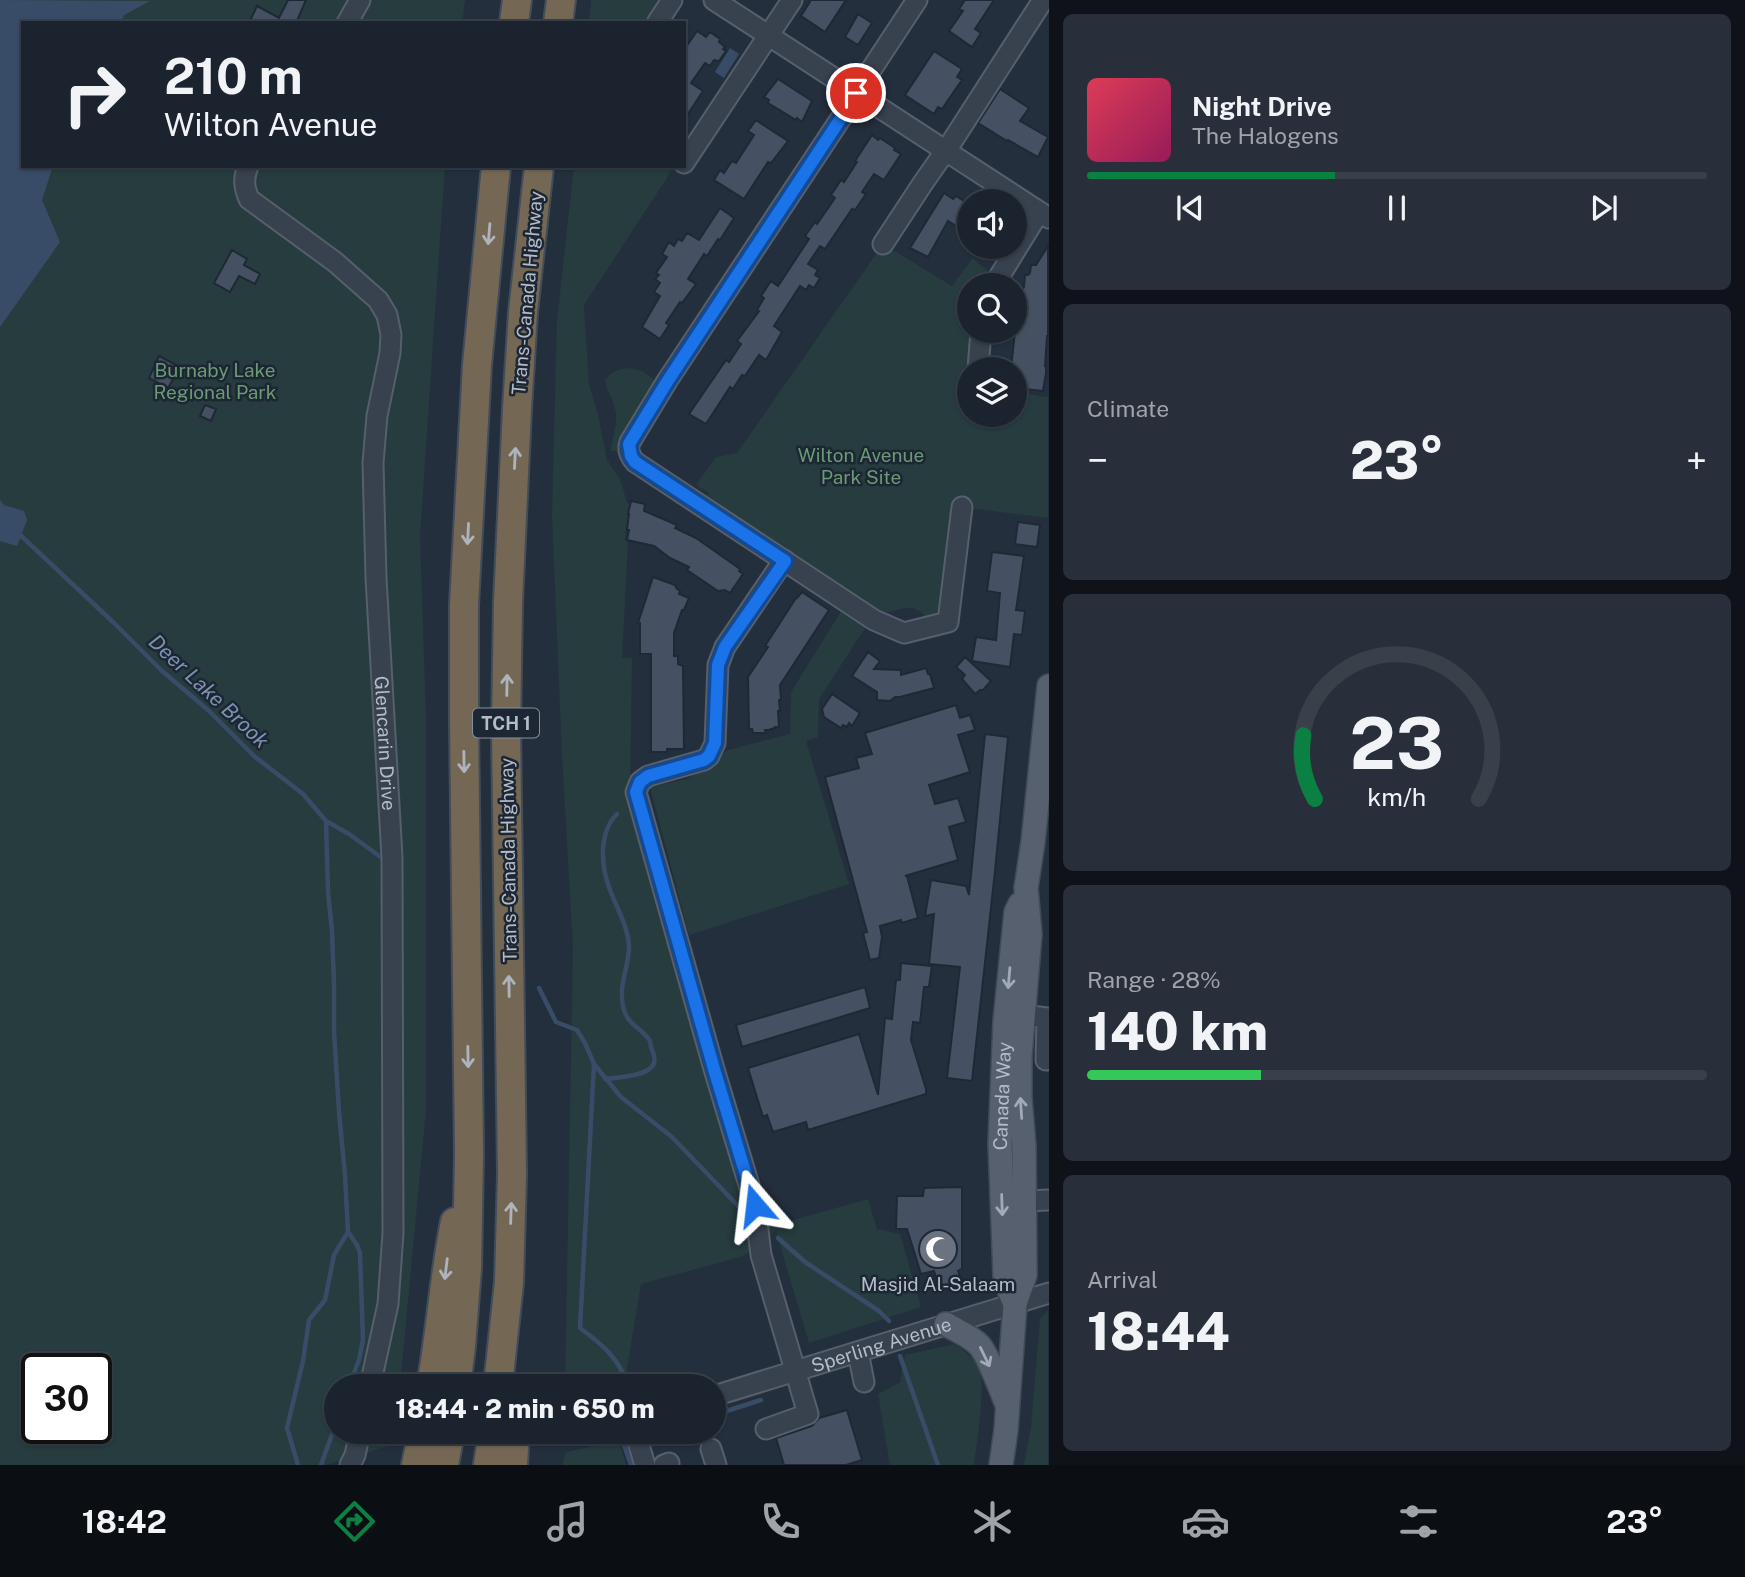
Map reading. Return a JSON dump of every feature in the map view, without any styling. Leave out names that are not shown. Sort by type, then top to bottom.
[{"type":"highway","points":[[514,21],[517,0]]},
{"type":"highway","points":[[558,21],[561,0]]},
{"type":"highway","name":"TCH 1","points":[[458,1374],[467,1268],[469,1154],[464,605],[477,365],[496,168]]},
{"type":"highway","name":"Trans-Canada Highway","points":[[499,1374],[509,1282],[512,1174],[508,602],[523,312],[539,168]]},
{"type":"highway","points":[[433,1374],[448,1257],[469,1154]]},
{"type":"highway","points":[[509,1282],[517,1374]]},
{"type":"highway","points":[[416,1465],[420,1444]]},
{"type":"highway","points":[[444,1465],[448,1444]]},
{"type":"highway","points":[[488,1465],[491,1444]]},
{"type":"highway","points":[[513,1465],[514,1444]]},
{"type":"main road","name":"Canada Way","points":[[1015,1304],[1005,1276],[1000,1143],[1005,1021],[1016,912],[1041,844],[1048,687]]},
{"type":"main road","name":"Canada Way","points":[[1001,1465],[1015,1304],[1025,1275],[1024,1146],[1020,1098],[1030,934],[1026,888]]},
{"type":"main road","points":[[946,1324],[979,1345],[1007,1405]]},
{"type":"street","points":[[348,21],[360,0]]},
{"type":"street","points":[[658,21],[672,0]]},
{"type":"street","points":[[714,0],[1043,215],[1002,273]]},
{"type":"street","points":[[686,160],[792,0]]},
{"type":"street","points":[[917,0],[667,382],[630,442],[629,450],[635,462],[874,620],[904,633],[948,622],[962,507]]},
{"type":"street","points":[[883,244],[1043,0]]},
{"type":"street","name":"Glencarin Drive","points":[[247,168],[243,177],[249,199],[343,269],[377,300],[387,315],[391,335],[377,416],[373,463],[376,578],[392,857],[393,1233],[388,1304],[373,1374]]},
{"type":"street","points":[[766,1429],[808,1414],[761,1255],[755,1205],[636,792],[640,782],[648,776],[704,760],[709,756],[715,743],[718,665],[725,647],[785,561]]},
{"type":"street","points":[[1023,1015],[1047,1018],[1046,1060]]},
{"type":"street","points":[[1024,1201],[1048,1200]]},
{"type":"street","name":"Sperling Avenue","points":[[726,1392],[1048,1293]]},
{"type":"street","points":[[858,1352],[864,1382]]},
{"type":"street","points":[[350,1465],[357,1444]]},
{"type":"street","points":[[639,1444],[645,1465]]},
{"type":"green space","name":"Burnaby Lake Regional Park","points":[[0,0],[465,0],[462,21],[21,21],[21,168],[445,168],[420,535],[426,718],[426,1110],[401,1374],[324,1374],[324,1444],[392,1445],[326,1465],[0,1465]]},
{"type":"green space","points":[[591,0],[664,0],[648,21],[589,21]]},
{"type":"green space","points":[[574,168],[669,168],[672,170],[584,305],[589,385],[607,460],[620,479],[629,505],[625,540],[628,542],[622,658],[632,658],[630,796],[756,1226],[772,1226],[868,1199],[877,1229],[900,1234],[921,1307],[809,1343],[776,1231],[743,1256],[641,1284],[626,1374],[565,1374],[573,947],[552,515],[557,321]]},
{"type":"green space","name":"Wilton Avenue Park Site","points":[[883,244],[952,286],[957,279],[957,343],[978,343],[973,357],[957,357],[957,427],[1027,427],[1027,394],[1048,397],[1048,518],[962,507],[948,622],[928,620],[917,609],[911,608],[881,613],[705,498],[709,493],[696,485],[716,457],[737,453]]},
{"type":"green space","name":"Wilton Avenue Park Site","points":[[972,259],[986,273],[962,273]]},
{"type":"green space","points":[[630,368],[642,371],[659,383],[621,456],[618,457],[616,451],[611,451],[616,414],[605,381],[616,371]]},
{"type":"green space","points":[[843,608],[867,625],[819,699],[818,737],[806,741],[849,884],[689,935],[650,787],[688,779],[728,750],[790,734],[791,692]]},
{"type":"green space","points":[[1048,1310],[1048,1465],[1024,1465],[1031,1427],[1040,1319]]},
{"type":"green space","points":[[954,1344],[973,1359],[980,1371],[981,1404],[974,1465],[890,1465],[878,1394],[900,1382],[905,1355]]},
{"type":"green space","points":[[605,1444],[620,1444],[626,1465],[562,1465],[566,1452]]},
{"type":"water","points":[[0,0],[150,1],[124,15],[122,21],[21,21],[21,168],[52,168],[42,200],[60,242],[0,327]]},
{"type":"water","points":[[730,48],[739,54],[724,78],[715,72]]},
{"type":"water","points":[[0,500],[4,505],[24,511],[27,520],[17,546],[0,541]]},
{"type":"building","points":[[288,0],[306,0],[297,21],[250,21],[257,6],[279,18]]},
{"type":"building","points":[[811,0],[846,0],[825,32],[801,16]]},
{"type":"building","points":[[965,0],[994,0],[975,29],[981,33],[972,47],[949,31],[963,11],[959,9]]},
{"type":"building","points":[[858,14],[872,23],[858,45],[845,37]]},
{"type":"building","points":[[697,31],[706,37],[710,32],[720,39],[719,42],[726,51],[719,61],[714,60],[710,66],[705,63],[691,83],[703,91],[686,117],[686,47]]},
{"type":"building","points":[[934,51],[962,69],[957,77],[962,80],[942,109],[938,107],[934,114],[905,95]]},
{"type":"building","points":[[778,79],[812,101],[802,122],[768,103],[769,100],[764,97]]},
{"type":"building","points":[[1000,89],[1029,108],[1020,121],[1048,137],[1038,157],[978,123]]},
{"type":"building","points":[[756,120],[788,141],[771,163],[768,162],[744,199],[714,180],[720,170],[724,173],[732,161],[736,163],[754,135],[748,131]]},
{"type":"building","points":[[872,135],[901,154],[884,180],[874,174],[862,192],[866,194],[855,210],[852,209],[825,249],[820,246],[808,264],[818,270],[815,275],[820,278],[814,288],[809,285],[806,290],[800,286],[774,326],[782,332],[766,360],[759,355],[745,376],[742,375],[733,389],[730,387],[706,424],[689,414],[726,360],[729,362],[741,344],[737,341],[759,311],[757,310],[764,298],[761,296],[771,281],[778,286],[809,239],[805,236],[835,198],[831,195],[841,180],[844,182]]},
{"type":"building","points":[[944,193],[953,199],[957,197],[957,227],[948,221],[928,257],[910,248]]},
{"type":"building","points":[[720,208],[734,218],[707,256],[704,254],[688,279],[696,284],[666,323],[669,325],[660,339],[642,327],[660,296],[654,292],[660,283],[655,279],[659,275],[656,273],[667,257],[662,254],[669,242],[674,246],[678,239],[682,241],[687,233],[699,240]]},
{"type":"building","points":[[1048,246],[1048,336],[1043,391],[1027,389],[1027,357],[1012,357],[1014,343],[1027,343],[1027,275],[1031,265],[1036,265]]},
{"type":"building","points":[[232,250],[247,259],[244,265],[260,274],[255,284],[239,276],[230,292],[214,283]]},
{"type":"building","points":[[159,356],[176,365],[173,372],[176,374],[168,388],[149,378]]},
{"type":"building","points":[[205,405],[216,409],[211,421],[200,416]]},
{"type":"building","points":[[631,501],[645,504],[644,511],[677,525],[675,528],[696,538],[740,569],[743,574],[730,593],[725,590],[718,591],[687,570],[689,567],[654,546],[627,540]]},
{"type":"building","points":[[1018,522],[1040,525],[1037,547],[1015,544]]},
{"type":"building","points":[[992,552],[1024,556],[1016,610],[1025,611],[1022,635],[1014,634],[1010,667],[972,661],[976,637],[996,640],[1000,593],[987,591]]},
{"type":"building","points":[[653,577],[675,585],[680,591],[679,594],[689,598],[674,633],[674,656],[678,656],[678,664],[683,666],[684,749],[667,749],[667,752],[651,752],[651,654],[640,654],[638,623]]},
{"type":"building","points":[[802,592],[829,610],[780,685],[779,727],[765,730],[766,733],[753,733],[752,729],[749,729],[748,677],[768,647],[765,646]]},
{"type":"building","points":[[868,652],[880,661],[874,669],[901,670],[901,675],[926,668],[934,688],[895,697],[890,701],[877,700],[877,692],[852,676]]},
{"type":"building","points":[[965,657],[991,681],[975,694],[962,679],[965,675],[956,667]]},
{"type":"building","points":[[832,694],[860,713],[852,726],[849,723],[847,727],[843,725],[841,728],[824,717],[822,709]]},
{"type":"building","points":[[956,705],[960,718],[970,715],[975,730],[958,735],[970,772],[929,785],[935,804],[958,798],[966,822],[949,827],[958,860],[905,876],[918,918],[880,926],[882,937],[879,958],[870,960],[863,933],[867,932],[825,777],[859,768],[856,758],[872,754],[865,733]]},
{"type":"building","points":[[985,734],[1008,737],[972,1081],[947,1078],[960,967],[929,964],[934,914],[925,916],[931,880],[966,886],[969,895]]},
{"type":"building","points":[[901,963],[932,966],[929,987],[924,987],[920,1023],[913,1022],[911,1040],[926,1094],[808,1130],[806,1122],[773,1132],[767,1115],[763,1117],[748,1068],[859,1034],[878,1095],[885,1018],[892,1019],[896,980],[900,980]]},
{"type":"building","points":[[865,987],[870,1008],[742,1047],[736,1025]]},
{"type":"building","name":"Masjid Al-Salaam","points":[[962,1187],[962,1269],[958,1271],[962,1281],[939,1287],[934,1271],[921,1274],[907,1229],[896,1229],[897,1196],[923,1196],[924,1188]]},
{"type":"building","points":[[847,1410],[862,1460],[846,1465],[784,1465],[776,1438],[812,1426],[819,1418]]},
{"type":"waterway","name":"Deer Lake Brook","points":[[17,532],[254,756],[303,794],[326,821],[382,858]]},
{"type":"waterway","points":[[605,1079],[640,1074],[651,1067],[655,1059],[650,1040],[628,1019],[622,1001],[629,946],[603,861],[604,840],[617,814]]},
{"type":"waterway","points":[[298,1465],[287,1428],[303,1361],[309,1320],[325,1300],[334,1255],[348,1232],[334,1031],[326,821]]},
{"type":"waterway","name":"Deer Lake Brook","points":[[539,988],[556,1022],[577,1030],[594,1064],[621,1097],[672,1137],[743,1211]]},
{"type":"waterway","points":[[594,1064],[580,1328],[609,1353],[623,1374]]},
{"type":"waterway","points":[[348,1232],[360,1253],[363,1340],[354,1374]]},
{"type":"waterway","name":"Deer Lake Brook","points":[[778,1238],[805,1262],[879,1311],[889,1321]]},
{"type":"waterway","name":"Deer Lake Brook","points":[[900,1356],[938,1465]]},
{"type":"waterway","points":[[726,1411],[761,1400]]},
{"type":"waterway","points":[[321,1465],[328,1444]]},
{"type":"waterway","points":[[624,1444],[631,1465]]},
{"type":"place","name":"Masjid Al-Salaam","points":[[938,1249]]},
{"type":"route","points":[[755,1205],[636,792],[640,782],[648,776],[704,760],[709,756],[715,743],[718,665],[725,647],[785,561],[635,462],[629,444],[856,93]]}]
